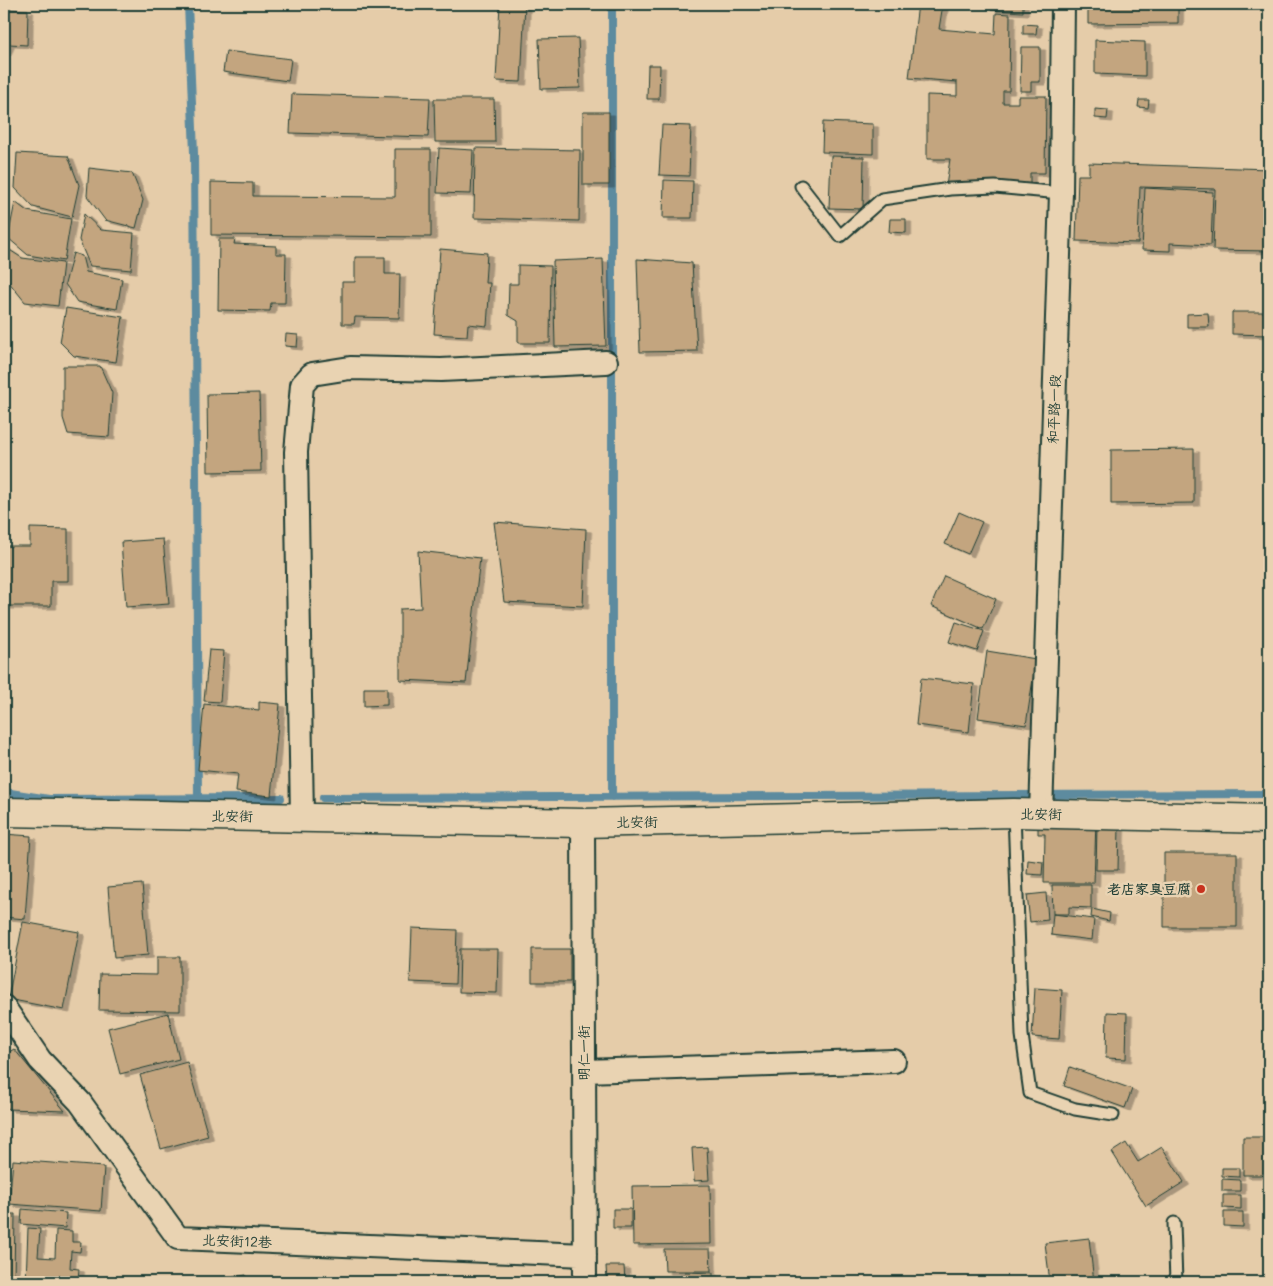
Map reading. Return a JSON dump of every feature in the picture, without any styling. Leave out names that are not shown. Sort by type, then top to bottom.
[{"type":"street","name":"和平路一段","points":[[1041,801],[1060,193],[1063,4]]},
{"type":"street","points":[[302,818],[296,452],[302,385],[312,374],[350,368],[441,370],[606,362]]},
{"type":"street","name":"北安街","points":[[4,812],[583,823],[1014,813],[1041,801],[1269,819]]},
{"type":"street","name":"明仁一街","points":[[583,823],[585,1282]]},
{"type":"street","name":"北安街12巷","points":[[4,1007],[40,1060],[80,1102],[178,1238],[585,1255]]},
{"type":"street","points":[[584,1071],[894,1061]]},
{"type":"lane","points":[[801,186],[840,236],[882,199],[950,189],[994,187],[1060,193]]},
{"type":"lane","points":[[1014,813],[1022,1035],[1030,1093],[1075,1109],[1113,1115]]},
{"type":"lane","points":[[1174,1223],[1176,1282]]},
{"type":"building","points":[[500,4],[525,4],[521,82],[496,81]]},
{"type":"building","points":[[918,4],[943,4],[939,29],[995,34],[996,13],[1010,14],[1009,91],[1003,91],[1003,103],[1018,103],[1018,96],[1046,96],[1045,173],[1030,173],[1030,185],[946,186],[950,159],[927,159],[927,95],[957,96],[957,82],[909,78]]},
{"type":"building","points":[[992,4],[1023,4],[1023,12],[991,10]]},
{"type":"building","points":[[1088,4],[1178,4],[1178,23],[1088,24]]},
{"type":"building","points":[[4,9],[28,10],[27,45],[9,44],[5,53]]},
{"type":"building","points":[[1023,24],[1037,25],[1036,34],[1023,34]]},
{"type":"building","points":[[578,38],[580,88],[541,89],[539,39]]},
{"type":"building","points":[[1095,40],[1145,42],[1145,76],[1095,74]]},
{"type":"building","points":[[1021,47],[1040,47],[1040,82],[1031,82],[1031,91],[1020,91]]},
{"type":"building","points":[[226,51],[291,59],[288,81],[223,72]]},
{"type":"building","points":[[648,65],[660,65],[659,99],[647,99]]},
{"type":"building","points":[[292,94],[430,98],[428,137],[290,133]]},
{"type":"building","points":[[434,99],[494,99],[495,142],[435,142]]},
{"type":"building","points":[[1139,100],[1149,100],[1148,108],[1138,107]]},
{"type":"building","points":[[1095,109],[1108,110],[1107,119],[1095,118]]},
{"type":"building","points":[[583,112],[609,112],[609,185],[583,185]]},
{"type":"building","points":[[823,122],[873,124],[873,154],[822,152]]},
{"type":"building","points":[[662,125],[691,126],[689,176],[659,175]]},
{"type":"building","points":[[439,148],[473,150],[471,194],[437,193]]},
{"type":"building","points":[[475,148],[580,150],[579,221],[474,218]]},
{"type":"building","points":[[395,149],[431,149],[431,237],[211,235],[211,182],[253,183],[253,196],[395,197]]},
{"type":"building","points":[[17,153],[68,156],[79,185],[72,217],[33,207],[15,188]]},
{"type":"building","points":[[831,156],[864,157],[863,209],[829,208]]},
{"type":"building","points":[[1089,163],[1269,169],[1269,251],[1213,250],[1215,189],[1140,187],[1138,243],[1076,241],[1078,175],[1089,175]]},
{"type":"building","points":[[89,168],[132,173],[143,200],[136,228],[105,220],[87,196]]},
{"type":"building","points":[[664,180],[693,181],[692,218],[663,218]]},
{"type":"building","points":[[1145,188],[1213,192],[1211,245],[1170,243],[1170,251],[1142,250]]},
{"type":"building","points":[[15,202],[27,211],[71,219],[64,261],[28,255],[8,238]]},
{"type":"building","points":[[84,214],[101,230],[134,233],[131,270],[90,266],[79,240]]},
{"type":"building","points":[[890,219],[906,219],[906,233],[889,232]]},
{"type":"building","points":[[219,239],[235,239],[234,244],[276,246],[276,254],[286,254],[285,303],[271,303],[270,311],[218,310]]},
{"type":"building","points":[[5,247],[22,258],[63,263],[58,306],[25,302],[4,276]]},
{"type":"building","points":[[440,249],[487,253],[485,283],[490,283],[487,326],[468,324],[467,336],[434,334]]},
{"type":"building","points":[[73,253],[82,256],[86,272],[122,279],[117,309],[77,302],[65,284]]},
{"type":"building","points":[[355,257],[385,257],[385,274],[400,274],[399,318],[355,317],[354,324],[342,324],[342,282],[355,282]]},
{"type":"building","points":[[603,259],[606,346],[555,347],[553,261]]},
{"type":"building","points":[[637,259],[692,263],[697,351],[640,352]]},
{"type":"building","points":[[518,265],[551,266],[550,343],[518,343],[518,321],[508,315],[509,284],[518,284]]},
{"type":"building","points":[[66,308],[123,317],[116,362],[74,356],[60,342]]},
{"type":"building","points":[[1232,312],[1267,312],[1267,335],[1232,334]]},
{"type":"building","points":[[1208,313],[1209,327],[1187,327],[1187,314]]},
{"type":"building","points":[[286,334],[298,335],[297,347],[285,346]]},
{"type":"building","points":[[63,366],[100,366],[112,393],[109,437],[68,434],[63,418]]},
{"type":"building","points":[[259,393],[261,471],[208,472],[207,394]]},
{"type":"building","points":[[1194,449],[1194,503],[1111,504],[1111,450]]},
{"type":"building","points":[[959,512],[982,522],[968,554],[945,544]]},
{"type":"building","points":[[494,522],[586,529],[583,606],[504,602]]},
{"type":"building","points":[[30,528],[68,529],[68,581],[51,581],[51,606],[5,606],[5,546],[30,546]]},
{"type":"building","points":[[163,539],[169,604],[126,607],[121,542]]},
{"type":"building","points":[[418,551],[480,558],[466,683],[400,680],[400,609],[421,608]]},
{"type":"building","points":[[944,576],[996,599],[983,629],[931,606]]},
{"type":"building","points":[[956,622],[984,631],[977,651],[949,642]]},
{"type":"building","points":[[209,650],[224,651],[220,702],[204,701]]},
{"type":"building","points":[[987,651],[1036,659],[1026,725],[978,718]]},
{"type":"building","points":[[921,678],[974,684],[969,732],[916,725]]},
{"type":"building","points":[[364,688],[387,688],[387,705],[364,706]]},
{"type":"building","points":[[259,702],[280,704],[271,796],[236,792],[238,774],[198,770],[204,704],[259,710]]},
{"type":"building","points":[[1038,819],[1096,819],[1094,883],[1044,883],[1045,834],[1038,834]]},
{"type":"building","points":[[1097,827],[1119,827],[1118,870],[1096,870]]},
{"type":"building","points":[[4,834],[31,836],[25,919],[4,917]]},
{"type":"building","points":[[1164,853],[1237,853],[1237,927],[1164,927]]},
{"type":"building","points":[[1028,860],[1043,862],[1042,875],[1027,874]]},
{"type":"building","points":[[142,884],[148,955],[114,958],[108,887]]},
{"type":"building","points":[[1052,885],[1091,885],[1091,908],[1069,907],[1069,914],[1053,914]]},
{"type":"building","points":[[1046,893],[1048,920],[1030,922],[1027,895]]},
{"type":"building","points":[[1092,909],[1110,913],[1109,921],[1091,917]]},
{"type":"building","points":[[1053,914],[1094,919],[1092,940],[1051,935]]},
{"type":"building","points":[[23,922],[79,932],[64,1010],[8,999]]},
{"type":"building","points":[[412,928],[457,930],[455,984],[410,982]]},
{"type":"building","points":[[460,949],[498,949],[497,993],[459,992]]},
{"type":"building","points":[[532,949],[570,949],[570,982],[532,982]]},
{"type":"building","points":[[157,957],[180,957],[180,1011],[99,1010],[100,974],[157,975]]},
{"type":"building","points":[[1035,988],[1062,990],[1059,1039],[1032,1037]]},
{"type":"building","points":[[1107,1012],[1127,1013],[1126,1059],[1106,1058]]},
{"type":"building","points":[[168,1013],[179,1059],[120,1074],[108,1028]]},
{"type":"building","points":[[14,1049],[65,1111],[8,1109],[4,1104],[4,1055]]},
{"type":"building","points":[[187,1062],[208,1136],[161,1149],[140,1075]]},
{"type":"building","points":[[1070,1067],[1132,1089],[1125,1108],[1064,1086]]},
{"type":"building","points":[[1243,1137],[1269,1137],[1269,1175],[1243,1175]]},
{"type":"building","points":[[1126,1143],[1138,1162],[1162,1147],[1184,1182],[1146,1206],[1112,1152]]},
{"type":"building","points":[[707,1147],[709,1180],[694,1181],[692,1148]]},
{"type":"building","points":[[13,1160],[104,1167],[101,1211],[9,1204]]},
{"type":"building","points":[[1222,1168],[1239,1168],[1239,1177],[1222,1176]]},
{"type":"building","points":[[1222,1179],[1240,1180],[1240,1191],[1222,1191]]},
{"type":"building","points":[[710,1185],[711,1244],[633,1245],[632,1186]]},
{"type":"building","points":[[1223,1195],[1241,1195],[1241,1209],[1223,1208]]},
{"type":"building","points":[[22,1209],[66,1213],[65,1228],[21,1224]]},
{"type":"building","points":[[613,1209],[631,1209],[631,1228],[613,1228]]},
{"type":"building","points":[[1224,1212],[1243,1212],[1243,1227],[1224,1226]]},
{"type":"building","points":[[4,1214],[15,1214],[14,1282],[4,1282]]},
{"type":"building","points":[[28,1228],[40,1229],[38,1257],[55,1258],[56,1230],[72,1231],[72,1242],[81,1242],[80,1252],[71,1251],[70,1268],[79,1269],[78,1280],[70,1280],[70,1282],[26,1282]]},
{"type":"building","points":[[1089,1238],[1094,1282],[1050,1282],[1045,1243]]},
{"type":"building","points":[[664,1249],[710,1249],[711,1271],[665,1271]]},
{"type":"building","points":[[606,1266],[624,1266],[625,1282],[607,1282]]},
{"type":"building","points":[[685,1272],[713,1273],[713,1282],[681,1282]]},
{"type":"building","points":[[246,1275],[247,1282],[210,1282],[210,1281]]},
{"type":"waterway","points":[[188,4],[194,153],[198,799]]},
{"type":"waterway","points":[[612,4],[612,797]]},
{"type":"waterway","points":[[4,792],[49,799],[281,798]]},
{"type":"waterway","points":[[323,798],[1269,794]]},
{"type":"place","name":"老店家臭豆腐","points":[[1201,889]]}]
